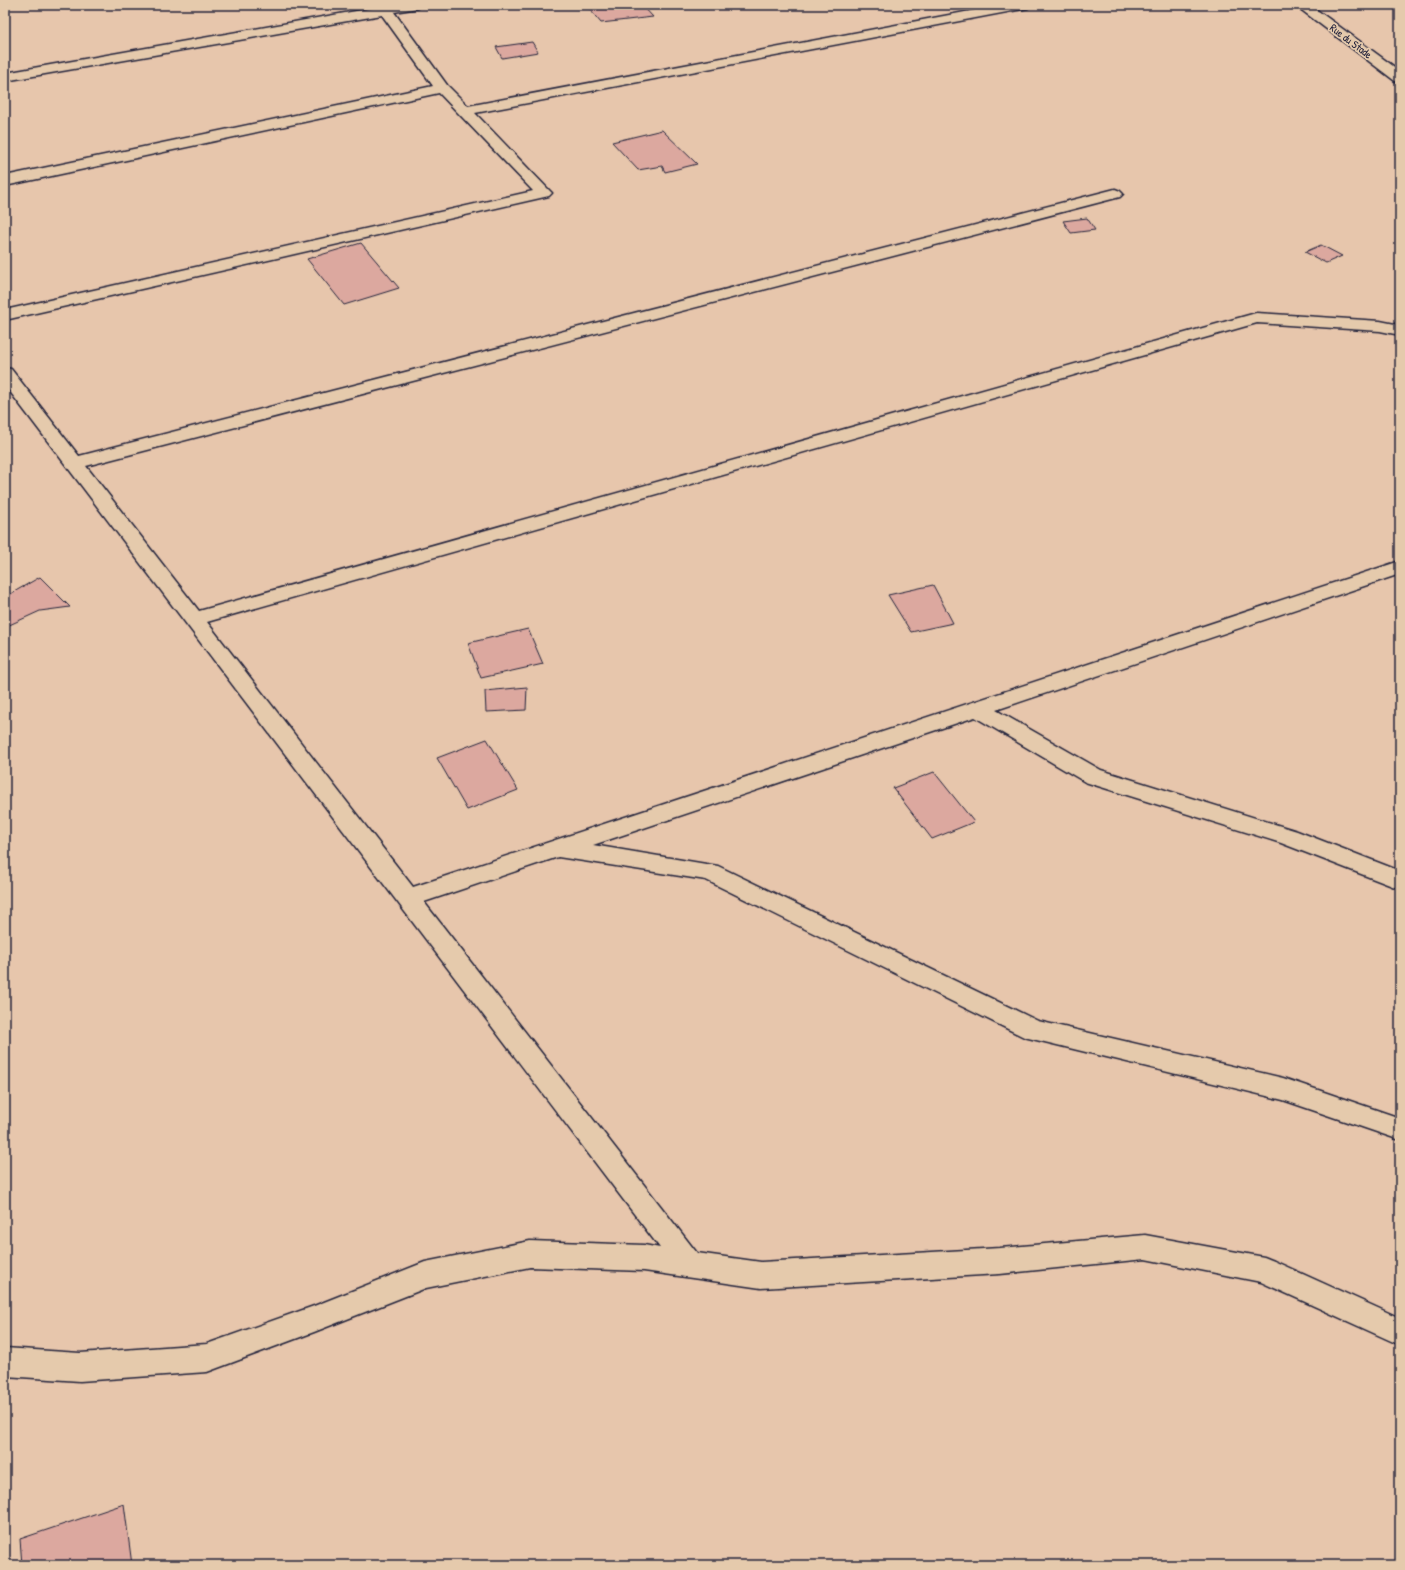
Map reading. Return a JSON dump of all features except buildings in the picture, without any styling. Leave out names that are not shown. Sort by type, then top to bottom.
[{"type":"street","points":[[5,77],[413,5]]},
{"type":"street","points":[[464,111],[1023,5]]},
{"type":"street","name":"Rue du Stade","points":[[1302,5],[1400,78]]},
{"type":"street","points":[[5,315],[544,193],[442,88],[385,10]]},
{"type":"street","points":[[5,181],[442,88]]},
{"type":"street","points":[[74,463],[1115,194]]},
{"type":"street","points":[[194,619],[1256,318],[1380,326],[1400,330]]},
{"type":"street","points":[[5,373],[689,1264]]},
{"type":"street","points":[[408,898],[1400,567]]},
{"type":"street","points":[[977,708],[1093,776],[1289,837],[1400,880]]},
{"type":"street","points":[[556,849],[710,872],[1033,1030],[1283,1089],[1400,1129]]},
{"type":"street","points":[[5,1362],[80,1367],[207,1358],[314,1319],[425,1275],[530,1254],[644,1258],[761,1275],[1000,1261],[1145,1247],[1264,1270],[1400,1332]]}]
